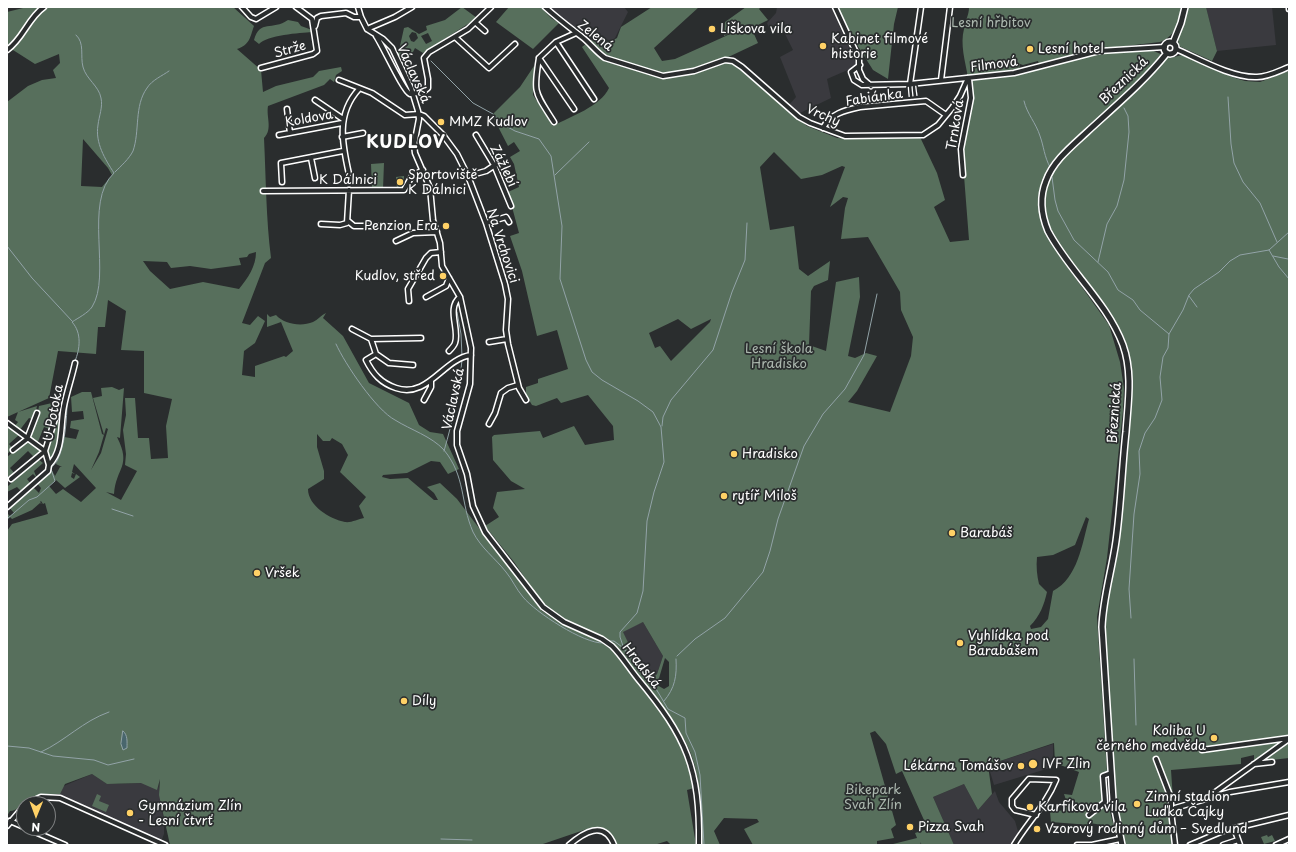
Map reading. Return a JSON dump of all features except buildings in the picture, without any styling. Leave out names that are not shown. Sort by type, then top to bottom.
[{"type":"main road","points":[[1173,43],[1180,28],[1184,7]]},
{"type":"main road","points":[[1167,53],[1165,47],[1168,43],[1173,43]]},
{"type":"main road","points":[[1173,43],[1176,49]]},
{"type":"main road","name":"Březnická","points":[[1121,842],[1114,807],[1111,773],[1102,617],[1118,514],[1128,398],[1128,369],[1123,345],[1114,327],[1048,231],[1043,216],[1041,198],[1048,176],[1061,158],[1140,82],[1167,53],[1173,54],[1176,49]]},
{"type":"street","points":[[7,50],[17,42],[35,15],[44,7]]},
{"type":"street","points":[[242,7],[255,19],[276,7]]},
{"type":"street","name":"Strže","points":[[261,68],[315,54],[317,50],[315,26],[312,18],[296,7]]},
{"type":"street","name":"Václavská","points":[[358,7],[360,17],[367,29],[392,48],[413,94],[419,114],[415,149],[430,188],[433,220],[441,252],[442,266],[460,297],[471,355],[468,393],[456,438],[459,453],[467,474],[473,506],[481,526]]},
{"type":"street","points":[[367,29],[395,17],[412,7]]},
{"type":"street","points":[[413,94],[423,92],[428,88],[424,58],[429,52],[476,23],[491,7]]},
{"type":"street","name":"Zelená","points":[[545,7],[605,58],[663,76]]},
{"type":"street","points":[[835,7],[859,59],[863,79],[872,86]]},
{"type":"street","points":[[910,84],[922,7]]},
{"type":"street","points":[[941,80],[950,7]]},
{"type":"street","points":[[315,26],[317,18],[321,16],[346,13],[353,17],[360,17]]},
{"type":"street","points":[[476,23],[485,31]]},
{"type":"street","points":[[554,122],[537,97],[535,90],[539,58],[556,42],[576,33]]},
{"type":"street","points":[[454,37],[489,68],[511,45]]},
{"type":"street","points":[[556,42],[594,99]]},
{"type":"street","name":"Filmová","points":[[860,65],[851,70],[854,80],[862,85],[872,86],[910,84],[1028,70],[1098,51],[1165,47]]},
{"type":"street","points":[[1176,49],[1233,74],[1247,77],[1259,78],[1289,67]]},
{"type":"street","points":[[539,58],[574,109]]},
{"type":"street","name":"Vrchy","points":[[663,76],[694,71],[720,61],[733,61],[772,92],[793,113],[823,128],[845,136],[854,137],[918,136],[930,131],[946,115],[960,96],[968,78]]},
{"type":"street","name":"Trnková","points":[[963,175],[961,149],[971,98],[968,78]]},
{"type":"street","points":[[338,80],[372,93],[405,114],[419,114]]},
{"type":"street","points":[[349,174],[343,151],[343,121],[346,108],[359,89]]},
{"type":"street","points":[[315,100],[343,121]]},
{"type":"street","name":"Fabiánka III","points":[[823,128],[830,117],[850,109],[860,107],[926,101],[946,115]]},
{"type":"street","points":[[287,109],[290,133]]},
{"type":"street","name":"Na Vrchovici","points":[[419,114],[426,118],[450,143],[468,176],[486,223],[505,284],[508,299],[507,339],[518,384],[526,400]]},
{"type":"street","name":"Koldova","points":[[279,135],[343,121]]},
{"type":"street","points":[[342,137],[363,133]]},
{"type":"street","name":"Zážlebí","points":[[476,135],[494,167],[511,206]]},
{"type":"street","points":[[282,182],[280,163],[343,151]]},
{"type":"street","points":[[311,158],[315,178]]},
{"type":"street","points":[[468,176],[479,174],[494,167],[501,161]]},
{"type":"street","name":"K Dálnici","points":[[263,191],[404,190],[412,176],[423,170]]},
{"type":"street","points":[[348,221],[349,190]]},
{"type":"street","points":[[486,223],[506,217],[509,222]]},
{"type":"street","points":[[321,224],[345,224],[348,221]]},
{"type":"street","points":[[348,221],[354,226],[393,226]]},
{"type":"street","points":[[396,240],[413,233],[436,232]]},
{"type":"street","points":[[409,301],[408,289],[428,255],[441,252]]},
{"type":"street","points":[[426,297],[446,286],[449,278]]},
{"type":"street","name":"Václavská","points":[[449,351],[455,342],[454,306],[460,297]]},
{"type":"street","points":[[352,329],[371,338],[421,338]]},
{"type":"street","points":[[371,338],[376,354],[390,363],[413,365]]},
{"type":"street","points":[[489,342],[507,339]]},
{"type":"street","points":[[376,354],[366,360],[375,375],[386,384],[402,390],[420,388],[459,359],[471,355]]},
{"type":"street","name":"U Potoka","points":[[7,507],[48,471],[49,465],[56,458],[61,437],[64,406],[75,363]]},
{"type":"street","points":[[424,400],[432,384],[431,380]]},
{"type":"street","points":[[489,424],[495,413],[501,393],[518,384]]},
{"type":"street","points":[[49,465],[45,451],[59,406]]},
{"type":"street","points":[[13,450],[27,438],[37,413]]},
{"type":"street","points":[[7,423],[45,451]]},
{"type":"street","points":[[11,479],[45,451]]},
{"type":"street","name":"Hradská","points":[[481,526],[543,607],[564,622],[602,639],[612,646],[671,722],[688,753],[693,770],[699,810],[699,845]]},
{"type":"street","points":[[1202,750],[1288,739]]},
{"type":"street","points":[[1203,800],[1288,739]]},
{"type":"street","points":[[1156,759],[1171,798],[1172,830],[1175,845],[1180,845]]},
{"type":"street","points":[[1254,764],[1272,762]]},
{"type":"street","points":[[1089,815],[1105,802],[1103,776],[1111,773]]},
{"type":"street","points":[[1014,845],[1036,815],[1056,780],[1029,779],[1012,799],[1012,806],[1015,810],[1036,815]]},
{"type":"street","points":[[1172,810],[1181,805],[1244,790],[1289,782]]},
{"type":"street","points":[[56,798],[60,798],[165,845]]},
{"type":"street","points":[[7,826],[16,815]]},
{"type":"street","points":[[1191,845],[1214,834],[1234,828],[1289,816]]},
{"type":"street","points":[[10,821],[16,824]]},
{"type":"street","points":[[1234,828],[1240,845]]},
{"type":"street","points":[[569,845],[584,833],[598,831],[608,836],[613,845]]},
{"type":"street","points":[[44,836],[65,845]]},
{"type":"street","points":[[1276,845],[1289,838]]},
{"type":"street","points":[[1223,845],[1238,840]]},
{"type":"street","points":[[1077,845],[1121,842]]},
{"type":"street","points":[[1117,845],[1121,842]]},
{"type":"shaded area","points":[[547,7],[624,7],[628,12],[615,38],[611,41],[594,35],[584,35],[564,23]]},
{"type":"shaded area","points":[[777,7],[831,7],[857,66],[827,79],[831,98],[798,114],[788,106],[796,97],[780,57],[793,50],[780,24],[769,28],[767,23],[776,13]]},
{"type":"shaded area","points":[[1206,7],[1272,7],[1276,45],[1217,51]]},
{"type":"shaded area","points":[[643,622],[663,656],[655,676],[640,667],[622,631]]},
{"type":"shaded area","points":[[1053,744],[1053,767],[994,785],[988,765]]},
{"type":"shaded area","name":"Gymnázium Zlín - Lesní čtvrť","points":[[92,774],[107,784],[141,783],[157,775],[164,823],[164,834],[161,842],[57,794],[59,789],[66,785]]},
{"type":"shaded area","points":[[964,784],[978,810],[995,791],[999,802],[1015,821],[1019,835],[1012,845],[954,845],[933,797]]},
{"type":"green space","points":[[27,7],[233,7],[254,26],[247,43],[237,49],[261,70],[263,92],[276,86],[313,77],[319,71],[341,67],[342,71],[336,75],[334,82],[330,79],[324,85],[268,106],[269,127],[264,138],[267,213],[271,258],[265,263],[242,323],[250,325],[258,316],[265,321],[255,343],[244,351],[242,375],[255,377],[255,366],[284,356],[286,357],[293,351],[281,322],[267,327],[267,314],[270,317],[276,315],[283,321],[293,324],[308,324],[326,313],[323,318],[343,336],[369,383],[409,403],[419,425],[430,432],[443,434],[459,469],[448,474],[440,462],[431,461],[407,473],[383,475],[382,477],[390,479],[408,478],[434,500],[438,500],[434,493],[427,487],[440,483],[457,499],[542,611],[565,625],[590,636],[610,648],[645,689],[664,714],[677,736],[687,760],[694,788],[687,790],[696,845],[671,845],[667,841],[654,845],[615,845],[601,830],[587,829],[540,845],[170,845],[159,795],[160,779],[157,790],[141,783],[107,784],[92,774],[65,784],[60,794],[16,796],[16,810],[10,811],[7,816],[7,531],[12,524],[48,514],[45,503],[43,504],[41,501],[40,502],[42,504],[40,503],[32,510],[12,519],[10,517],[7,520],[7,513],[10,516],[14,513],[8,506],[32,486],[39,493],[41,488],[36,482],[51,469],[55,476],[60,467],[62,467],[56,464],[64,437],[76,439],[79,430],[70,428],[71,421],[84,419],[83,411],[72,412],[71,397],[82,392],[91,392],[102,434],[104,435],[93,398],[102,396],[101,388],[112,387],[119,390],[124,388],[120,438],[117,437],[123,455],[122,467],[117,478],[114,494],[106,492],[121,500],[137,471],[125,465],[126,454],[123,430],[126,415],[125,398],[135,398],[138,438],[149,438],[151,459],[168,458],[166,426],[172,399],[144,393],[144,351],[121,350],[126,311],[108,300],[105,327],[98,327],[96,354],[58,351],[49,398],[7,417],[7,102],[28,86],[42,80],[56,78],[53,70],[60,63],[59,54],[35,64],[13,50],[7,53],[7,12]],"holes":[[[83,139],[108,168],[112,175],[102,187],[81,186]],[[256,252],[253,267],[239,289],[203,282],[170,289],[150,271],[143,261],[167,262],[171,268],[190,266],[211,269],[241,265],[239,258],[247,257],[249,254]],[[106,428],[108,429],[101,453],[91,470],[99,452]],[[317,434],[323,441],[330,441],[332,438],[342,444],[348,455],[340,472],[366,497],[359,506],[364,518],[345,522],[327,515],[312,501],[308,489],[324,479],[324,471],[317,447]],[[74,464],[96,488],[81,502],[63,489],[56,494],[49,486],[56,480],[65,488],[80,477],[76,474],[74,479],[71,477],[72,473],[75,474],[72,472]]]},
{"type":"green space","points":[[462,7],[477,18],[423,53],[415,48],[408,62],[401,65],[398,55],[404,28],[408,27],[419,34],[427,30],[426,26],[445,20]],"holes":[[[412,32],[416,33],[418,38],[414,42],[411,41],[409,36]],[[428,33],[432,41],[426,44],[421,36]]]},
{"type":"green space","points":[[509,7],[541,7],[551,18],[559,23],[533,49],[496,22]]},
{"type":"green space","points":[[652,7],[699,7],[654,48],[662,61],[675,59],[750,25],[758,43],[722,60],[721,63],[733,63],[807,126],[837,138],[920,137],[937,173],[945,200],[934,207],[950,242],[969,240],[962,150],[971,80],[1004,77],[1102,52],[1149,49],[1170,58],[1182,55],[1232,77],[1245,81],[1260,82],[1289,71],[1289,758],[1254,762],[1254,755],[1241,758],[1241,764],[1171,770],[1174,814],[1170,833],[1172,845],[1126,845],[1121,836],[1116,807],[1105,630],[1105,608],[1119,538],[1132,396],[1132,368],[1128,348],[1120,329],[1069,259],[1064,262],[1109,325],[1120,362],[1124,388],[1123,411],[1107,558],[1097,617],[1107,772],[1101,775],[1101,777],[1114,827],[1090,823],[1090,825],[1051,822],[1050,812],[1065,810],[1067,803],[1064,794],[1072,795],[1079,772],[1055,763],[1054,743],[988,765],[992,794],[978,810],[964,784],[933,797],[954,845],[922,845],[920,842],[921,845],[889,845],[917,838],[915,833],[928,829],[902,771],[896,774],[886,744],[875,731],[870,733],[896,825],[891,829],[894,838],[877,841],[877,845],[753,845],[744,829],[759,822],[757,819],[724,818],[714,831],[720,845],[701,845],[700,799],[695,765],[685,740],[677,726],[620,650],[608,639],[551,611],[541,601],[514,562],[485,526],[499,517],[493,508],[497,492],[525,489],[511,481],[493,460],[492,437],[494,435],[540,431],[543,438],[574,426],[585,445],[614,440],[613,426],[588,395],[561,403],[557,398],[536,406],[532,405],[526,395],[526,387],[538,383],[538,379],[568,369],[557,330],[537,336],[522,271],[510,236],[519,233],[508,192],[519,187],[514,164],[510,157],[520,151],[514,142],[508,146],[492,115],[520,87],[534,66],[533,95],[553,126],[592,106],[605,95],[609,88],[582,47],[595,37],[610,42],[617,38],[621,27]],"holes":[[[774,152],[801,179],[822,175],[842,166],[845,167],[830,207],[843,197],[848,198],[845,208],[841,239],[868,237],[900,292],[901,310],[913,337],[911,356],[890,412],[848,402],[857,391],[877,356],[866,353],[855,358],[848,356],[860,297],[859,277],[836,282],[826,351],[809,345],[811,291],[814,286],[828,280],[830,261],[808,276],[799,269],[794,226],[770,230],[760,167]],[[678,319],[691,329],[711,319],[710,322],[671,361],[660,346],[655,348],[649,333]],[[1086,517],[1089,519],[1078,560],[1074,569],[1068,578],[1053,591],[1048,619],[1041,627],[1031,629],[1030,626],[1041,610],[1047,592],[1039,584],[1037,557],[1053,555],[1075,545]],[[643,622],[663,656],[655,676],[640,667],[623,632]],[[665,658],[669,662],[669,686],[664,689],[657,685]]]},
{"type":"green space","points":[[746,7],[761,7],[759,9],[768,20],[754,27],[750,24],[724,36],[725,22]]},
{"type":"green space","points":[[837,7],[898,7],[894,24],[888,79],[873,70],[849,32]]},
{"type":"green space","name":"Lesní hřbitov","points":[[969,7],[1181,7],[1176,28],[1170,36],[1160,42],[1083,51],[1039,65],[1038,61],[1023,65],[1020,64],[1019,70],[968,77],[963,53],[963,35]]},
{"type":"green space","points":[[1187,7],[1206,7],[1217,51],[1212,61],[1179,46],[1178,39]]},
{"type":"green space","points":[[288,20],[298,22],[301,26],[312,30],[312,32],[269,38],[259,44],[254,40],[263,27],[277,25]]},
{"type":"green space","points":[[384,163],[383,189],[372,189],[371,164]]},
{"type":"green space","name":"Sportoviště K Dálnici","points":[[404,176],[404,187],[397,189],[396,177]]},
{"type":"green space","points":[[52,403],[51,411],[57,412],[52,430],[44,427],[37,444],[29,438],[36,424],[39,406]]},
{"type":"green space","points":[[37,406],[34,420],[29,418],[19,431],[14,427],[18,422],[15,420],[18,412]]},
{"type":"green space","points":[[57,422],[62,423],[56,454],[48,463],[48,446]]},
{"type":"green space","points":[[7,424],[20,434],[9,444],[13,449],[7,454]]},
{"type":"green space","points":[[28,440],[43,451],[35,458],[28,451],[10,468],[15,474],[7,477],[7,457]]},
{"type":"green space","points":[[43,454],[46,454],[46,460],[42,455],[38,459],[43,463],[34,471],[36,476],[39,477],[37,478],[33,474],[27,479],[31,484],[22,492],[17,487],[7,492],[7,487]]},
{"type":"green space","points":[[97,794],[101,796],[99,801],[109,805],[106,812],[92,806]]},
{"type":"green space","points":[[1267,835],[1268,837],[1272,835],[1275,841],[1264,844],[1261,837]]},
{"type":"water","points":[[123,731],[126,737],[127,748],[123,750],[121,744]]},
{"type":"waterway","points":[[75,361],[79,346],[79,336],[72,322],[92,307],[97,294],[100,277],[100,202],[105,186],[114,173],[99,144],[97,132],[102,105],[100,94],[83,67],[82,50],[79,38],[76,35]]},
{"type":"waterway","points":[[431,61],[473,103],[493,114],[504,125],[515,131],[539,139],[551,156],[562,226],[560,279],[586,360],[592,372],[602,380],[638,401],[653,412],[661,427],[664,462],[654,492],[647,521],[643,591],[637,613],[620,632],[620,637],[624,649],[652,682],[668,709],[685,718],[686,733],[695,752],[700,775],[704,845]]},
{"type":"waterway","points":[[115,172],[127,160],[133,151],[140,103],[143,95],[147,88],[157,78],[169,71]]},
{"type":"waterway","points":[[1228,97],[1231,144],[1234,163],[1243,182],[1260,203],[1277,242]]},
{"type":"waterway","points":[[1024,101],[1038,131],[1046,159],[1050,167]]},
{"type":"waterway","points":[[1098,262],[1107,224],[1117,206],[1124,180],[1129,132],[1128,116],[1124,108]]},
{"type":"waterway","points":[[555,175],[589,142]]},
{"type":"waterway","points":[[1052,177],[1058,211],[1074,240],[1108,272],[1118,290],[1133,300],[1140,310],[1169,334],[1168,348],[1163,357],[1160,377],[1162,400],[1155,418],[1145,433],[1139,451],[1140,474],[1134,514],[1129,589],[1131,618]]},
{"type":"waterway","points":[[662,426],[663,417],[671,400],[713,350],[732,292],[745,260],[747,223]]},
{"type":"waterway","points":[[1169,334],[1183,310],[1189,295],[1194,289],[1219,272],[1230,261],[1240,255],[1269,250],[1289,232]]},
{"type":"waterway","points":[[7,246],[32,278],[72,321]]},
{"type":"waterway","points":[[1269,250],[1279,267],[1289,279]]},
{"type":"waterway","points":[[1273,256],[1288,259]]},
{"type":"waterway","points":[[677,656],[695,639],[725,618],[763,572],[778,519],[804,446],[823,414],[845,389],[864,355],[877,294]]},
{"type":"waterway","points":[[1189,296],[1197,307]]},
{"type":"waterway","points":[[457,312],[461,334],[462,357]]},
{"type":"waterway","points":[[336,344],[346,363],[362,386],[387,415],[427,437],[444,450],[456,470],[469,521],[476,538],[502,567],[523,597],[538,611],[560,626],[584,638],[603,643]]},
{"type":"waterway","points":[[444,451],[455,406],[462,360]]},
{"type":"waterway","points":[[7,519],[29,500],[37,497],[55,481],[51,469],[60,455],[64,440],[67,401]]},
{"type":"waterway","points":[[112,509],[133,516]]},
{"type":"waterway","points":[[609,641],[614,641],[622,647]]},
{"type":"waterway","points":[[664,701],[673,686],[676,671],[676,659]]},
{"type":"waterway","points":[[1134,659],[1136,725]]},
{"type":"waterway","points":[[41,752],[91,720],[109,712]]},
{"type":"waterway","points":[[7,746],[29,748],[53,756],[94,760],[108,765],[134,759]]},
{"type":"waterway","points":[[441,839],[472,840]]},
{"type":"place","name":"Liškova vila","points":[[712,29]]},
{"type":"place","name":"Kabinet filmové historie","points":[[823,46]]},
{"type":"place","name":"Lesní hotel","points":[[1030,49]]},
{"type":"place","name":"MMZ Kudlov","points":[[441,122]]},
{"type":"place","name":"Sportoviště K Dálnici","points":[[400,182]]},
{"type":"place","name":"Penzion Era","points":[[446,226]]},
{"type":"place","name":"Kudlov, střed","points":[[443,276]]},
{"type":"place","name":"Hradisko","points":[[734,454]]},
{"type":"place","name":"rytíř Miloš","points":[[724,496]]},
{"type":"place","name":"Barabáš","points":[[952,533]]},
{"type":"place","name":"Vršek","points":[[257,573]]},
{"type":"place","name":"Vyhlídka pod Barabášem","points":[[960,643]]},
{"type":"place","name":"Díly","points":[[404,701]]},
{"type":"place","name":"Koliba U černého medvěda","points":[[1214,738]]},
{"type":"place","name":"IVF Zlin","points":[[1033,764]]},
{"type":"place","name":"Lékárna Tomášov","points":[[1021,766]]},
{"type":"place","name":"Zimní stadion Luďka Čajky","points":[[1137,804]]},
{"type":"place","name":"Karfíkova vila","points":[[1030,807]]},
{"type":"place","name":"Gymnázium Zlín - Lesní čtvrť","points":[[130,813]]},
{"type":"place","name":"Pizza Svah","points":[[910,827]]},
{"type":"place","name":"Vzorový rodinný dům – Svedlund","points":[[1037,829]]},
{"type":"district","name":"KUDLOV","points":[[406,143]]},
{"type":"park label","name":"Lesní škola Hradisko","points":[[779,356]]},
{"type":"park label","name":"Bikepark Svah Zlín","points":[[873,798]]}]
